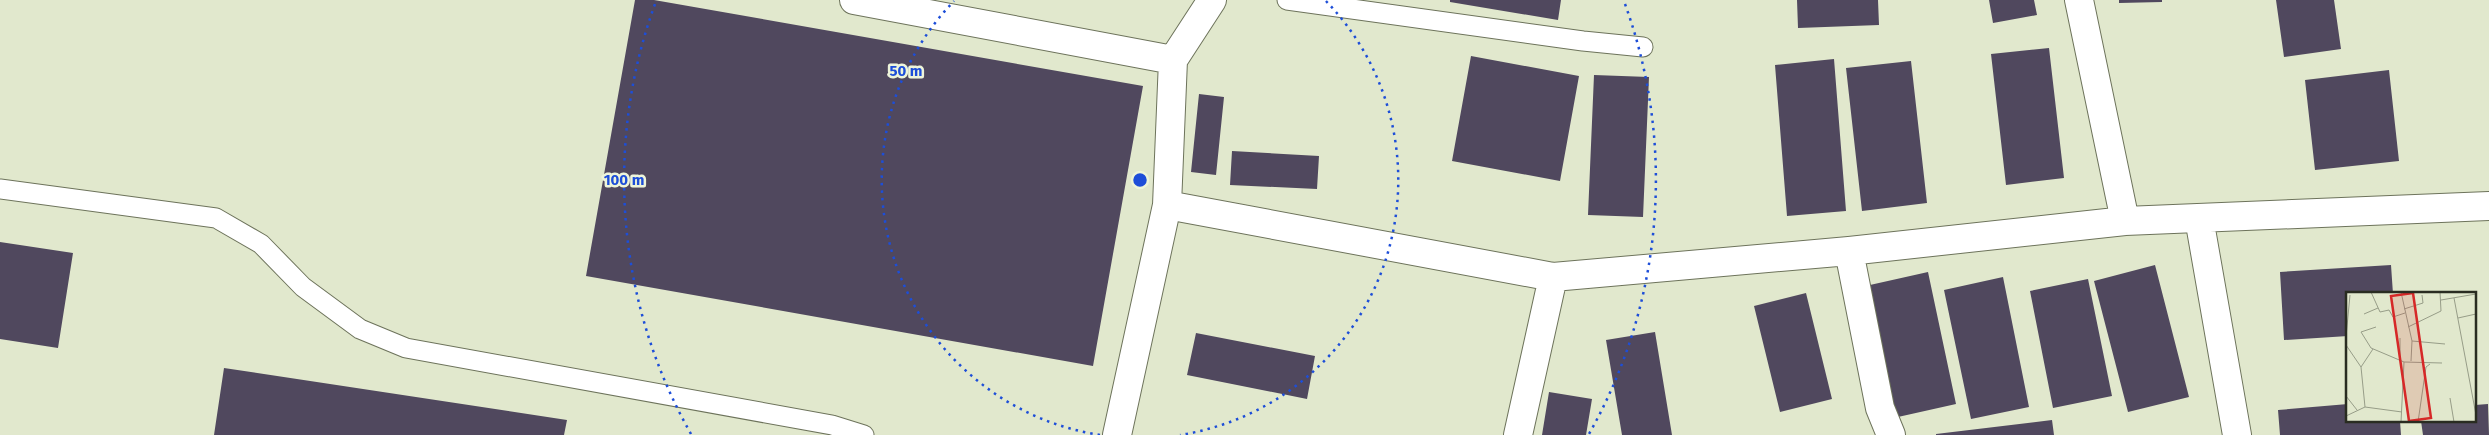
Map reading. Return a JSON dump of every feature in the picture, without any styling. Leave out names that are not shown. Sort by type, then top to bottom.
[{"type":"street","points":[[854,0],[1173,60]]},
{"type":"street","points":[[1117,435],[1167,205],[1173,60],[1212,0]]},
{"type":"street","points":[[2079,0],[2125,221]]},
{"type":"street","points":[[1167,205],[1553,277],[1849,251],[2125,221],[2489,206]]},
{"type":"street","points":[[2199,218],[2237,435]]},
{"type":"street","points":[[1849,251],[1880,408],[1892,435]]},
{"type":"street","points":[[1518,435],[1553,277]]},
{"type":"lane","points":[[1288,0],[1583,42],[1643,46]]},
{"type":"lane","points":[[0,189],[216,218],[261,244],[303,287],[360,329],[406,348],[832,425],[864,435]]},
{"type":"building","points":[[635,0],[654,0],[1143,86],[1093,366],[586,276]]},
{"type":"building","points":[[1450,0],[1561,0],[1558,20],[1450,2]]},
{"type":"building","points":[[1797,0],[1878,0],[1879,25],[1798,28]]},
{"type":"building","points":[[1989,0],[2034,0],[2037,15],[1993,23]]},
{"type":"building","points":[[2119,0],[2162,0],[2162,2],[2119,3]]},
{"type":"building","points":[[2276,0],[2334,0],[2341,49],[2284,57]]},
{"type":"building","points":[[2049,48],[2064,178],[2006,185],[1991,54]]},
{"type":"building","points":[[1471,56],[1579,76],[1560,181],[1452,161]]},
{"type":"building","points":[[1834,59],[1846,211],[1787,216],[1775,65]]},
{"type":"building","points":[[1911,61],[1927,203],[1862,211],[1846,68]]},
{"type":"building","points":[[2389,70],[2399,161],[2315,170],[2305,80]]},
{"type":"building","points":[[1594,75],[1649,77],[1643,217],[1588,215]]},
{"type":"building","points":[[1199,94],[1224,97],[1216,175],[1191,172]]},
{"type":"building","points":[[1232,151],[1319,156],[1317,189],[1230,185]]},
{"type":"building","points":[[0,242],[73,253],[58,348],[0,339]]},
{"type":"building","points":[[2155,265],[2189,397],[2128,412],[2094,281]]},
{"type":"building","points":[[2391,265],[2393,292],[2346,292],[2346,336],[2284,340],[2280,272]]},
{"type":"building","points":[[1928,272],[1956,404],[1889,419],[1861,287]]},
{"type":"building","points":[[2003,277],[2029,407],[1971,419],[1944,290]]},
{"type":"building","points":[[2088,279],[2112,396],[2053,408],[2030,291]]},
{"type":"building","points":[[1806,293],[1832,399],[1780,412],[1754,306]]},
{"type":"building","points":[[1655,332],[1672,435],[1622,435],[1606,340]]},
{"type":"building","points":[[1196,333],[1315,356],[1307,399],[1187,375]]},
{"type":"building","points":[[224,368],[567,420],[564,435],[214,435]]},
{"type":"building","points":[[1549,392],[1592,399],[1586,435],[1542,435]]},
{"type":"building","points":[[2346,404],[2346,422],[2400,422],[2401,435],[2280,435],[2278,410]]},
{"type":"building","points":[[2488,404],[2489,435],[2423,435],[2421,422],[2476,422],[2476,405]]},
{"type":"building","points":[[2052,420],[2054,435],[1936,435],[1936,434]]}]
